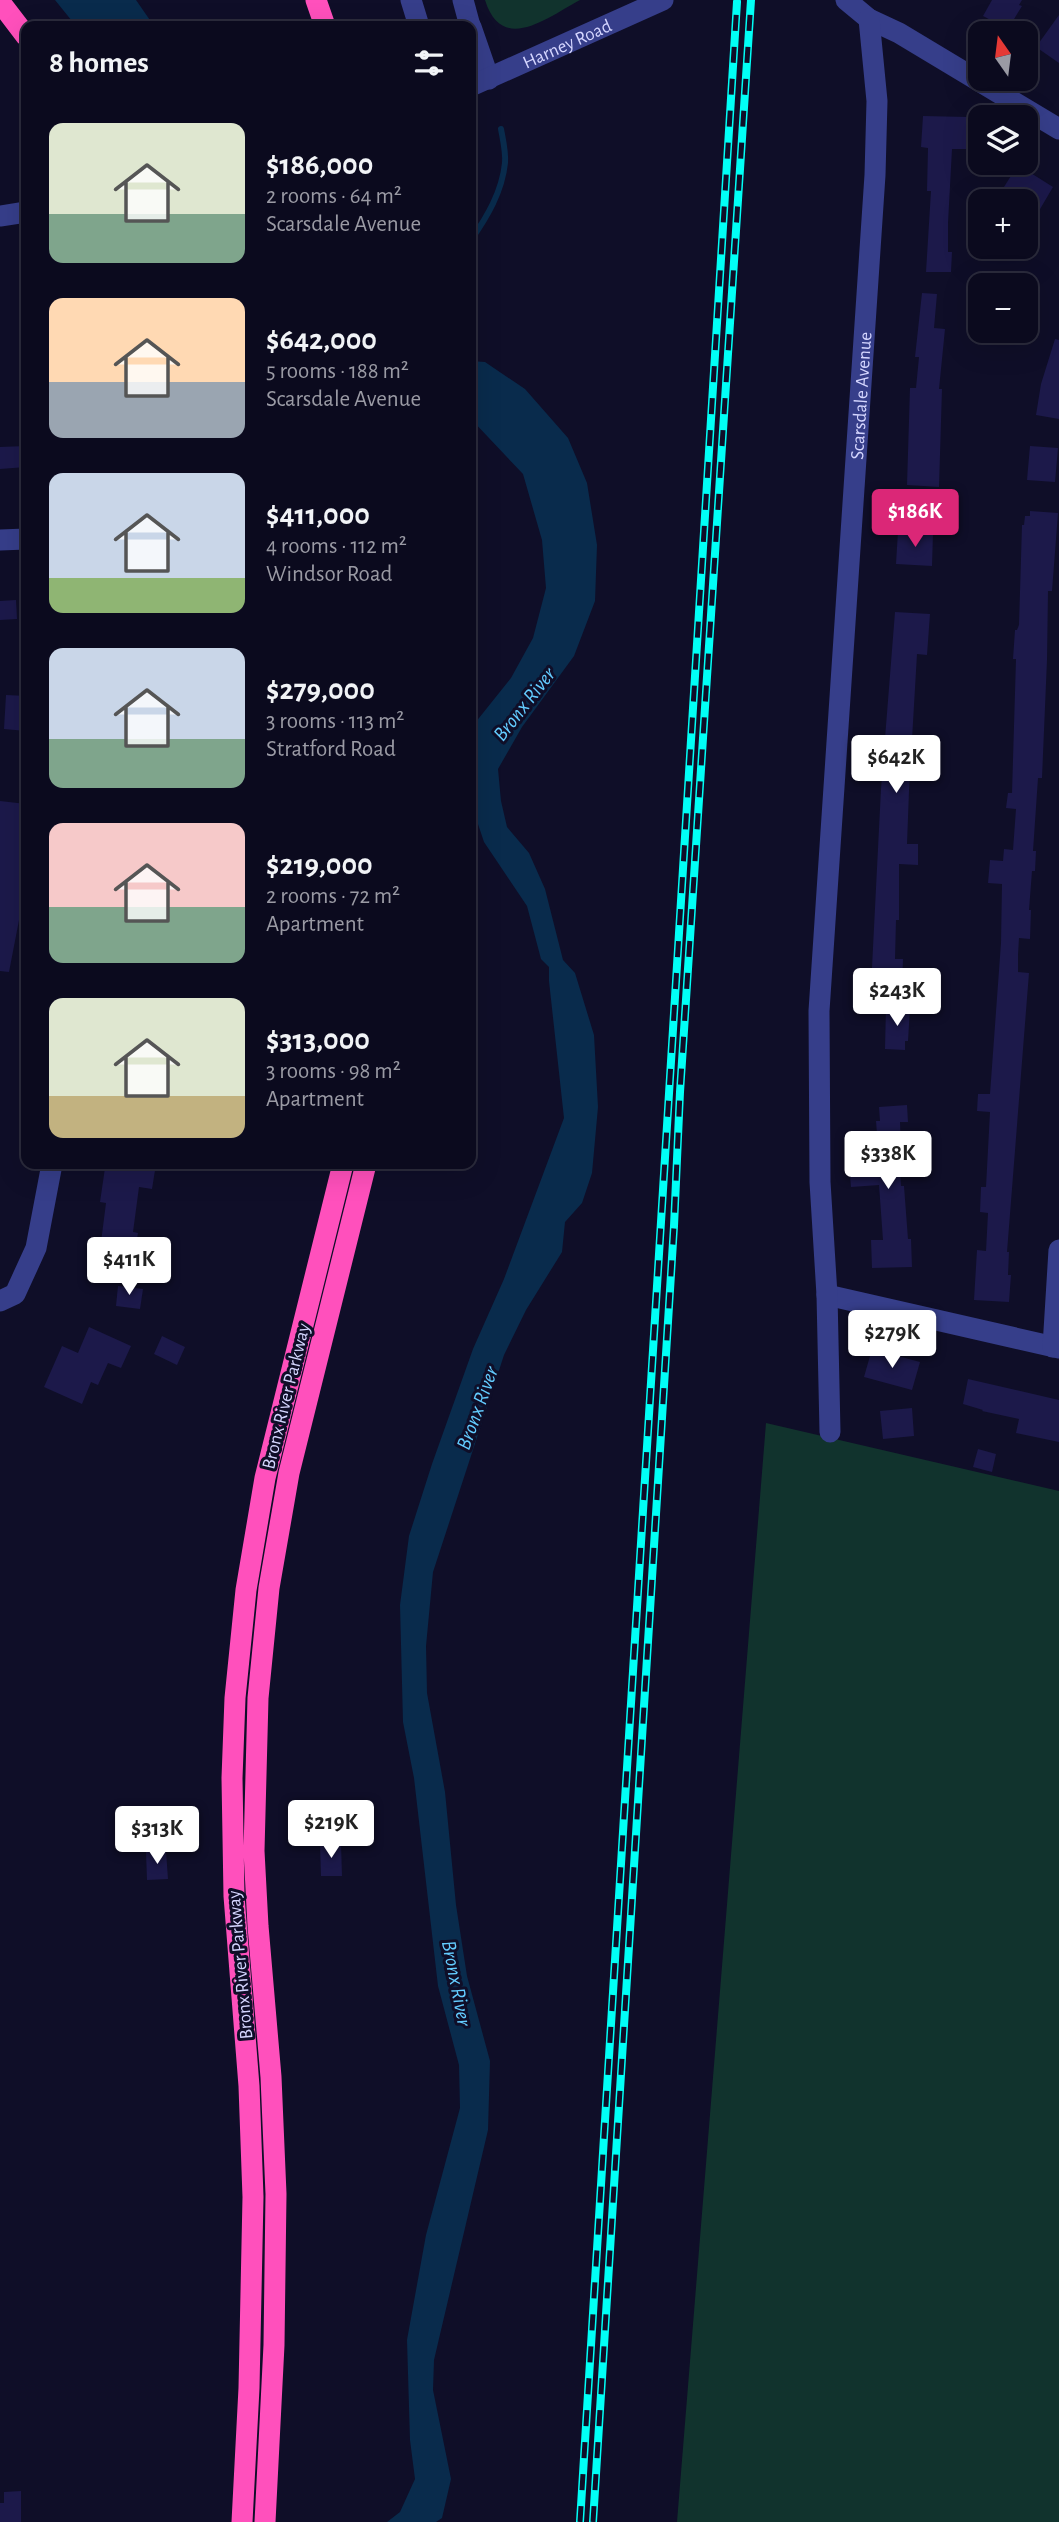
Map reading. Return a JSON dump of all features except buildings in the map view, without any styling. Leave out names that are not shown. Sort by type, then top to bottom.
[{"type":"highway","points":[[316,0],[323,21]]},
{"type":"highway","points":[[0,2],[21,29]]},
{"type":"highway","name":"Bronx River Parkway","points":[[242,2522],[251,2355],[253,2197],[249,2086],[233,1896],[235,1698],[248,1577],[265,1478],[341,1169]]},
{"type":"highway","name":"Bronx River Parkway","points":[[265,2522],[274,2345],[276,2206],[271,2077],[254,1851],[258,1698],[269,1588],[287,1486],[365,1169]]},
{"type":"street","points":[[411,0],[417,21]]},
{"type":"street","points":[[463,0],[469,21]]},
{"type":"street","name":"Harney Road","points":[[480,82],[663,0]]},
{"type":"street","points":[[846,0],[869,19],[899,33],[1059,130]]},
{"type":"street","name":"Scarsdale Avenue","points":[[830,1432],[827,1296],[820,1182],[819,1012],[875,175],[877,101],[869,19]]},
{"type":"street","points":[[476,58],[480,82]]},
{"type":"street","points":[[0,216],[21,213]]},
{"type":"street","points":[[0,540],[21,539]]},
{"type":"street","points":[[0,1301],[15,1294],[36,1248],[51,1169]]},
{"type":"street","points":[[827,1296],[1056,1347],[1059,1250]]},
{"type":"green space","points":[[485,0],[580,0],[540,22],[514,29],[503,26],[493,16]]},
{"type":"green space","points":[[766,1423],[1059,1491],[1059,2522],[677,2522]]},
{"type":"water","points":[[55,0],[136,0],[151,21],[72,21]]},
{"type":"water","name":"Bronx River","points":[[476,361],[485,362],[525,389],[568,438],[587,483],[597,545],[595,601],[574,656],[522,727],[498,769],[507,827],[529,853],[545,889],[563,960],[575,973],[594,1035],[598,1107],[592,1173],[582,1203],[565,1222],[562,1252],[526,1310],[504,1355],[433,1572],[426,1646],[427,1693],[445,1792],[456,1905],[467,1976],[490,2061],[488,2130],[434,2360],[433,2390],[451,2479],[442,2518],[436,2522],[387,2522],[400,2512],[415,2479],[410,2440],[407,2340],[426,2235],[460,2108],[459,2065],[438,1986],[414,1778],[403,1722],[400,1605],[409,1536],[432,1464],[473,1349],[504,1279],[564,1118],[549,967],[541,959],[527,906],[484,842],[476,818],[476,722],[511,678],[533,638],[546,588],[542,540],[523,474],[476,424]]},
{"type":"waterway","points":[[476,232],[501,184],[505,159],[501,129]]},
{"type":"railway","points":[[593,2522],[674,1226],[680,1092],[751,0]]},
{"type":"railway","points":[[580,2522],[737,2]]}]
